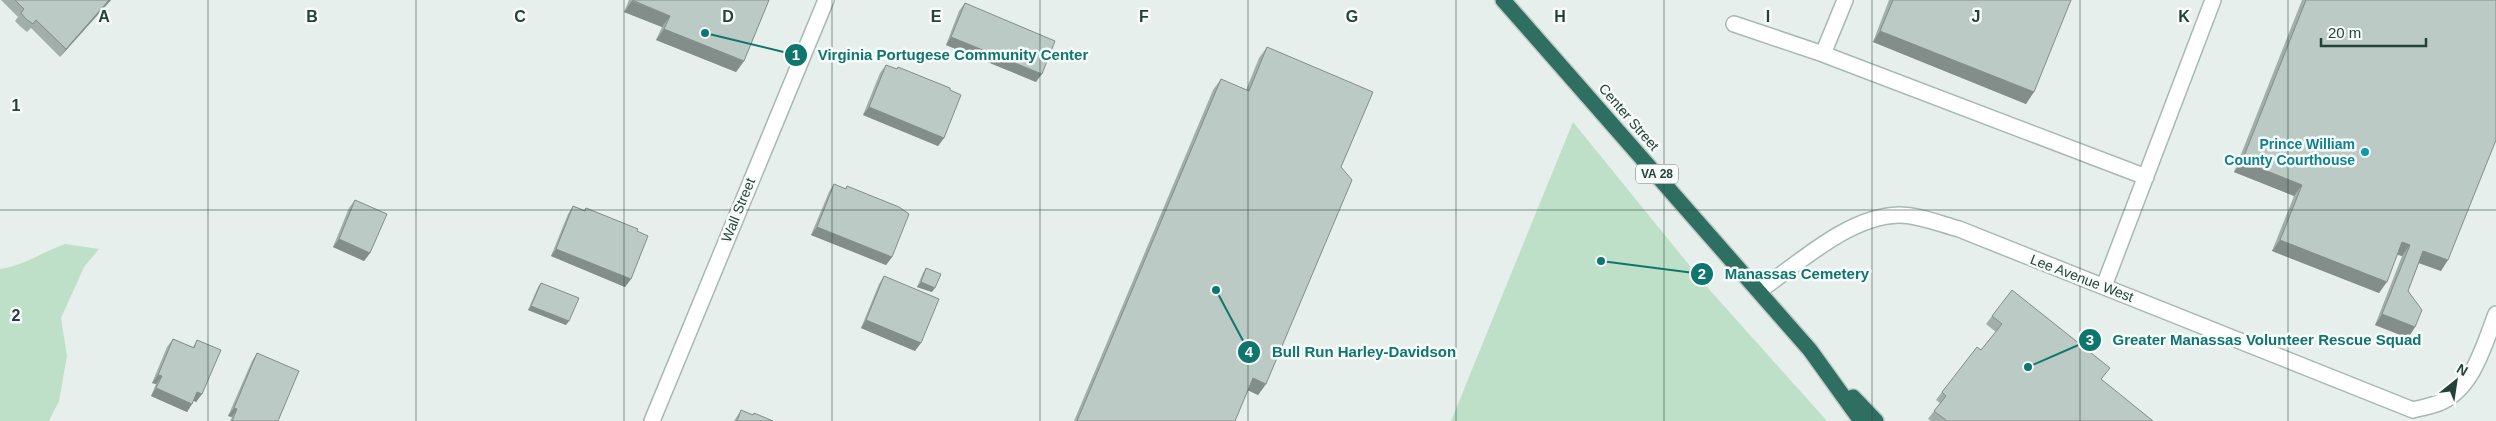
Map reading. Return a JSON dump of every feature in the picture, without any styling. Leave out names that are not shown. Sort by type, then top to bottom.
[{"type":"highway","name":"Center Street","points":[[1503,0],[1810,350],[1860,421]]},
{"type":"highway","name":"VA 28","points":[[1810,350],[1876,421]]},
{"type":"street","name":"Wall Street","points":[[652,421],[826,0]]},
{"type":"street","points":[[1823,54],[1845,0]]},
{"type":"street","points":[[2104,286],[2213,0]]},
{"type":"street","points":[[1734,24],[1823,54],[2146,177]]},
{"type":"street","name":"Lee Avenue West","points":[[1759,291],[1841,233],[1861,223],[1880,217],[1900,215],[1959,229],[2413,410],[2440,403],[2462,387],[2479,358],[2496,314]]},
{"type":"green space","points":[[1573,122],[1707,287],[1827,421],[1451,421]]},
{"type":"green space","points":[[65,244],[99,249],[84,267],[61,318],[67,356],[59,401],[49,421],[0,421],[0,269],[25,262]]},
{"type":"building","points":[[15,0],[109,0],[66,49],[36,20],[33,24],[26,19],[21,13],[24,9]]},
{"type":"building","points":[[632,0],[769,0],[744,61],[664,29],[670,16]]},
{"type":"building","points":[[1893,0],[2071,0],[2034,92],[1880,31]]},
{"type":"building","name":"Prince William County Courthouse","points":[[2306,0],[2496,0],[2496,140],[2448,260],[2423,251],[2408,291],[2422,310],[2415,327],[2382,314],[2410,245],[2402,242],[2387,282],[2280,240],[2302,185],[2242,161]]},
{"type":"building","points":[[965,3],[1055,41],[1042,74],[951,37]]},
{"type":"building","points":[[1267,47],[1373,92],[1341,167],[1352,180],[1266,384],[1253,378],[1235,421],[1077,421],[1221,79],[1249,91]]},
{"type":"building","points":[[886,65],[897,69],[898,67],[950,88],[950,90],[961,95],[944,138],[869,107]]},
{"type":"building","points":[[834,184],[846,189],[847,186],[899,207],[909,214],[892,257],[817,227]]},
{"type":"building","points":[[355,200],[387,214],[370,253],[339,239]]},
{"type":"building","points":[[573,206],[585,211],[586,208],[638,229],[637,231],[648,236],[631,279],[556,249]]},
{"type":"building","points":[[926,268],[941,274],[935,288],[921,282]]},
{"type":"building","points":[[884,276],[939,299],[921,343],[866,320]]},
{"type":"building","points":[[541,283],[579,298],[569,321],[531,306]]},
{"type":"building","points":[[2012,290],[2110,368],[2101,379],[2153,421],[1947,421],[1934,411],[1946,396],[1942,392],[1977,347],[1981,350],[2002,324],[1992,316]]},
{"type":"building","points":[[173,339],[194,348],[197,340],[221,350],[202,394],[197,392],[192,404],[156,388],[162,376],[158,375]]},
{"type":"building","points":[[257,353],[299,371],[278,421],[232,421],[237,409],[234,408]]},
{"type":"building","points":[[741,410],[753,415],[754,413],[773,421],[737,421]]},
{"type":"place","name":"Virginia Portugese Community Center","points":[[705,33]]},
{"type":"place","name":"Prince William County Courthouse","points":[[2365,152]]},
{"type":"place","name":"Manassas Cemetery","points":[[1601,261]]},
{"type":"place","name":"Bull Run Harley-Davidson","points":[[1216,290]]},
{"type":"place","name":"Greater Manassas Volunteer Rescue Squad","points":[[2028,367]]}]
